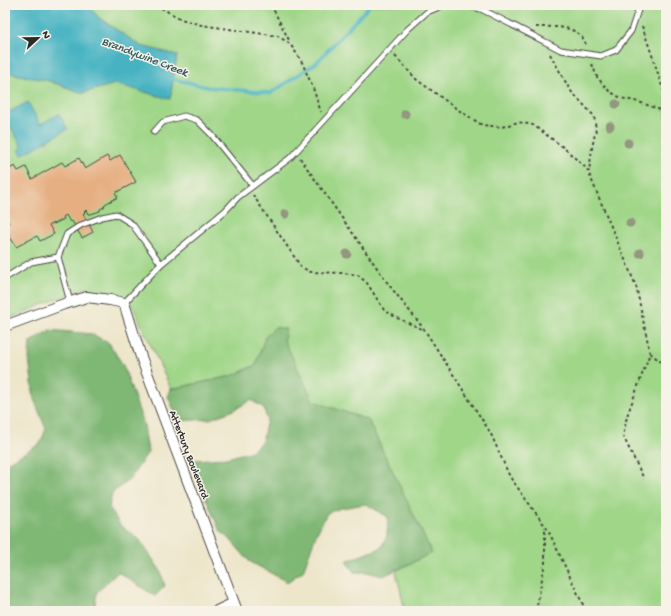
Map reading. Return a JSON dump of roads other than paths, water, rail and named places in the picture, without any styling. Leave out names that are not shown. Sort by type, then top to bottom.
[{"type":"street","points":[[5,326],[87,297],[124,303]]},
{"type":"street","name":"Atterbury Boulevard","points":[[124,303],[141,356],[235,607]]},
{"type":"street","points":[[216,611],[235,607]]},
{"type":"lane","points":[[124,303],[161,264],[225,212],[238,197],[290,158],[408,29],[427,12],[444,5]]},
{"type":"lane","points":[[465,5],[481,9],[561,50],[601,56],[616,50],[631,31],[639,7]]},
{"type":"lane","points":[[154,132],[164,122],[184,116],[197,120],[211,134],[251,187]]},
{"type":"lane","points":[[70,302],[58,256],[67,234],[81,225],[102,217],[116,214],[132,224],[161,264]]},
{"type":"lane","points":[[5,278],[31,262],[58,256]]},
{"type":"water","points":[[5,5],[88,5],[99,18],[141,46],[177,55],[170,99],[115,84],[83,93],[49,81],[5,72]]},
{"type":"water","points":[[28,102],[40,124],[59,114],[68,129],[22,155],[19,150],[22,147],[5,117],[5,114]]},
{"type":"waterway","name":"Brandywine Creek","points":[[169,78],[207,87],[271,93],[316,63],[370,5]]}]
